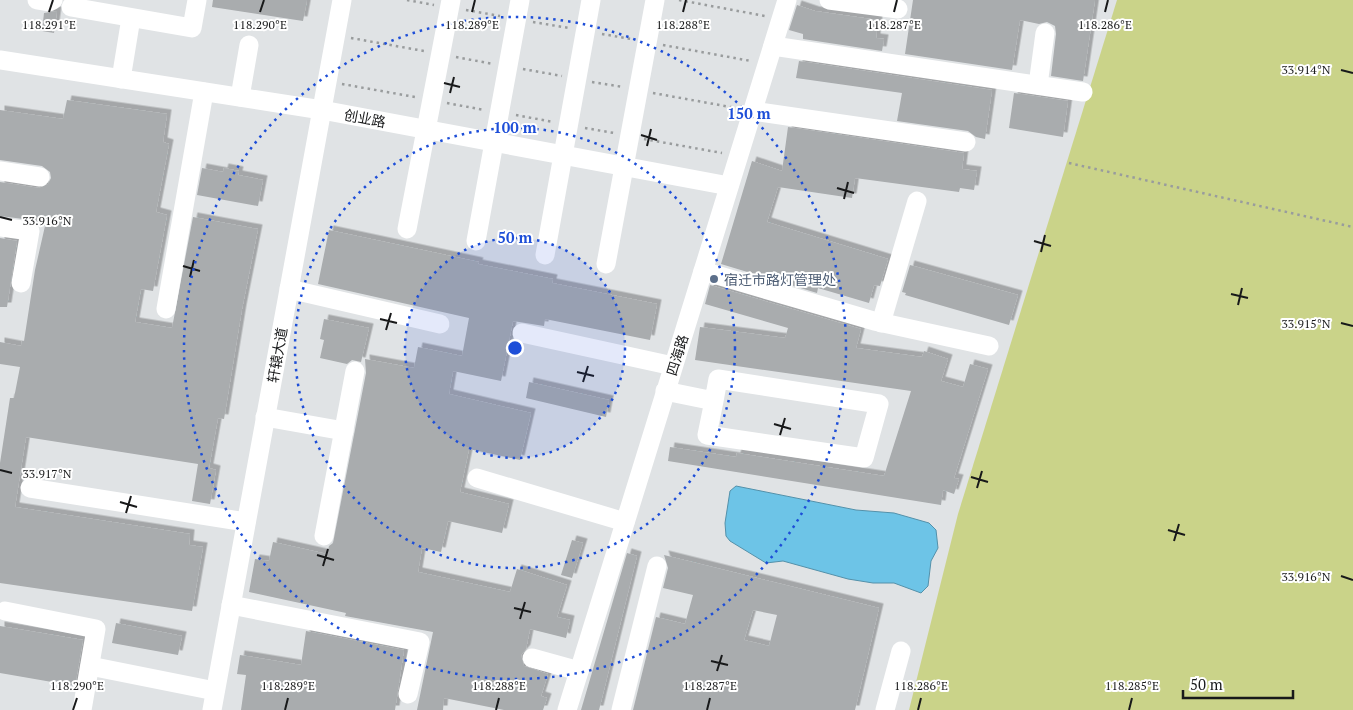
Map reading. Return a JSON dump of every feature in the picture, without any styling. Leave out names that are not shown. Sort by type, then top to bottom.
[{"type":"street","points":[[37,0],[49,2],[53,0]]},
{"type":"street","points":[[71,7],[192,28],[197,0]]},
{"type":"street","name":"轩辕大道","points":[[212,710],[342,0]]},
{"type":"street","points":[[407,229],[451,0]]},
{"type":"street","points":[[476,241],[520,0]]},
{"type":"street","points":[[545,255],[591,0]]},
{"type":"street","points":[[606,264],[655,0]]},
{"type":"street","name":"四海路","points":[[567,710],[787,0]]},
{"type":"street","points":[[829,0],[898,9]]},
{"type":"street","points":[[121,79],[131,18]]},
{"type":"street","points":[[1038,85],[1045,34]]},
{"type":"street","points":[[240,97],[249,45]]},
{"type":"street","points":[[773,46],[1083,92]]},
{"type":"street","name":"创业路","points":[[0,60],[322,110],[729,186]]},
{"type":"street","points":[[166,309],[204,92]]},
{"type":"street","points":[[753,111],[966,142]]},
{"type":"street","points":[[0,171],[40,177]]},
{"type":"street","points":[[881,323],[917,201]]},
{"type":"street","points":[[0,227],[30,231],[21,283]]},
{"type":"street","points":[[703,271],[881,323],[989,346]]},
{"type":"street","points":[[289,289],[440,324]]},
{"type":"street","points":[[522,333],[673,366]]},
{"type":"street","points":[[324,536],[355,371]]},
{"type":"street","points":[[718,379],[878,404],[864,458],[707,435],[714,401],[718,379]]},
{"type":"street","points":[[666,391],[714,401]]},
{"type":"street","points":[[265,418],[344,431]]},
{"type":"street","points":[[477,478],[625,522]]},
{"type":"street","points":[[30,488],[246,522]]},
{"type":"street","points":[[621,710],[657,566]]},
{"type":"street","points":[[231,606],[420,642],[408,694]]},
{"type":"street","points":[[5,611],[96,629],[82,710]]},
{"type":"street","points":[[885,710],[901,651]]},
{"type":"street","points":[[532,658],[579,671]]},
{"type":"street","points":[[90,666],[215,691]]},
{"type":"path","points":[[679,0],[781,19]]},
{"type":"path","points":[[336,36],[753,111]]},
{"type":"path","points":[[327,81],[739,156]]},
{"type":"path","points":[[1069,163],[1353,226]]},
{"type":"green space","points":[[1117,0],[1353,0],[1353,710],[909,710],[958,514]]},
{"type":"water","points":[[736,486],[856,510],[894,513],[929,523],[936,530],[938,548],[931,561],[928,586],[921,593],[894,583],[873,583],[848,579],[783,561],[766,563],[730,541],[726,536],[725,523],[730,491]]},
{"type":"building","points":[[213,0],[307,0],[303,21],[212,7]]},
{"type":"building","points":[[913,0],[1095,0],[1083,81],[1051,76],[1056,34],[1055,26],[1047,22],[1039,24],[1020,20],[1012,70],[905,54]]},
{"type":"building","points":[[797,5],[815,11],[878,20],[876,38],[884,39],[882,51],[803,39],[803,34],[789,30]]},
{"type":"building","points":[[57,11],[54,33],[42,31],[44,13]]},
{"type":"building","points":[[799,61],[992,90],[985,139],[976,137],[968,131],[897,121],[902,93],[796,78]]},
{"type":"building","points":[[1014,93],[1068,101],[1063,137],[1009,128]]},
{"type":"building","points":[[67,100],[167,114],[163,142],[169,144],[156,212],[167,215],[153,291],[141,289],[135,322],[172,328],[193,217],[258,229],[242,309],[224,419],[218,418],[209,468],[216,470],[210,504],[192,501],[198,464],[26,437],[15,507],[190,534],[189,545],[203,547],[192,611],[0,583],[0,463],[10,398],[14,398],[20,367],[0,364],[0,342],[21,346],[22,341],[24,341],[35,270],[45,226],[31,220],[0,216],[0,182],[39,188],[48,184],[51,178],[50,172],[42,166],[0,160],[0,110],[63,119]]},
{"type":"building","points":[[788,127],[964,153],[962,169],[977,171],[974,190],[960,188],[959,192],[855,178],[852,198],[778,187],[767,222],[888,259],[880,286],[874,285],[869,303],[818,288],[817,293],[721,264],[752,161],[782,171]]},
{"type":"building","points":[[202,168],[223,172],[224,168],[239,171],[238,175],[263,180],[258,206],[197,195]]},
{"type":"building","points":[[329,230],[553,279],[552,283],[657,304],[650,340],[545,319],[544,326],[513,321],[501,381],[453,371],[449,394],[531,413],[520,460],[469,449],[460,492],[509,504],[502,533],[448,521],[441,552],[422,548],[418,572],[510,592],[517,569],[567,585],[557,617],[570,620],[566,638],[530,629],[526,649],[521,655],[524,666],[548,674],[541,696],[547,698],[543,710],[504,710],[444,698],[443,710],[417,710],[433,632],[345,616],[346,613],[249,592],[255,559],[269,561],[273,542],[327,554],[329,546],[333,543],[366,373],[365,359],[414,368],[418,347],[462,356],[469,318],[318,284]]},
{"type":"building","points":[[0,238],[17,241],[7,307],[0,307]]},
{"type":"building","points":[[910,265],[1018,295],[1009,325],[905,295],[906,293],[902,292]]},
{"type":"building","points":[[710,285],[861,329],[856,348],[922,357],[924,351],[948,359],[941,381],[963,387],[970,364],[988,369],[954,478],[959,479],[954,494],[943,490],[941,505],[668,461],[670,447],[736,457],[737,453],[884,476],[911,391],[695,360],[700,327],[785,338],[788,328],[705,304]]},
{"type":"building","points":[[324,319],[369,328],[361,362],[352,360],[347,364],[320,358],[324,340],[320,339]]},
{"type":"building","points":[[529,382],[609,400],[606,417],[526,398]]},
{"type":"building","points":[[572,540],[583,543],[572,578],[561,575]]},
{"type":"building","points":[[627,553],[637,556],[599,710],[581,710]]},
{"type":"building","points":[[664,555],[879,608],[855,710],[633,710],[656,617],[685,624],[693,595],[663,588],[668,568]],"holes":[[[753,610],[777,615],[769,646],[744,640]]]},
{"type":"building","points":[[116,623],[182,636],[178,655],[112,643]]},
{"type":"building","points":[[0,626],[83,640],[75,686],[0,673]]},
{"type":"building","points":[[306,631],[404,650],[395,710],[241,710],[246,675],[237,674],[240,655],[301,665]]},
{"type":"place","name":"宿迁市路灯管理处","points":[[714,279]]}]
